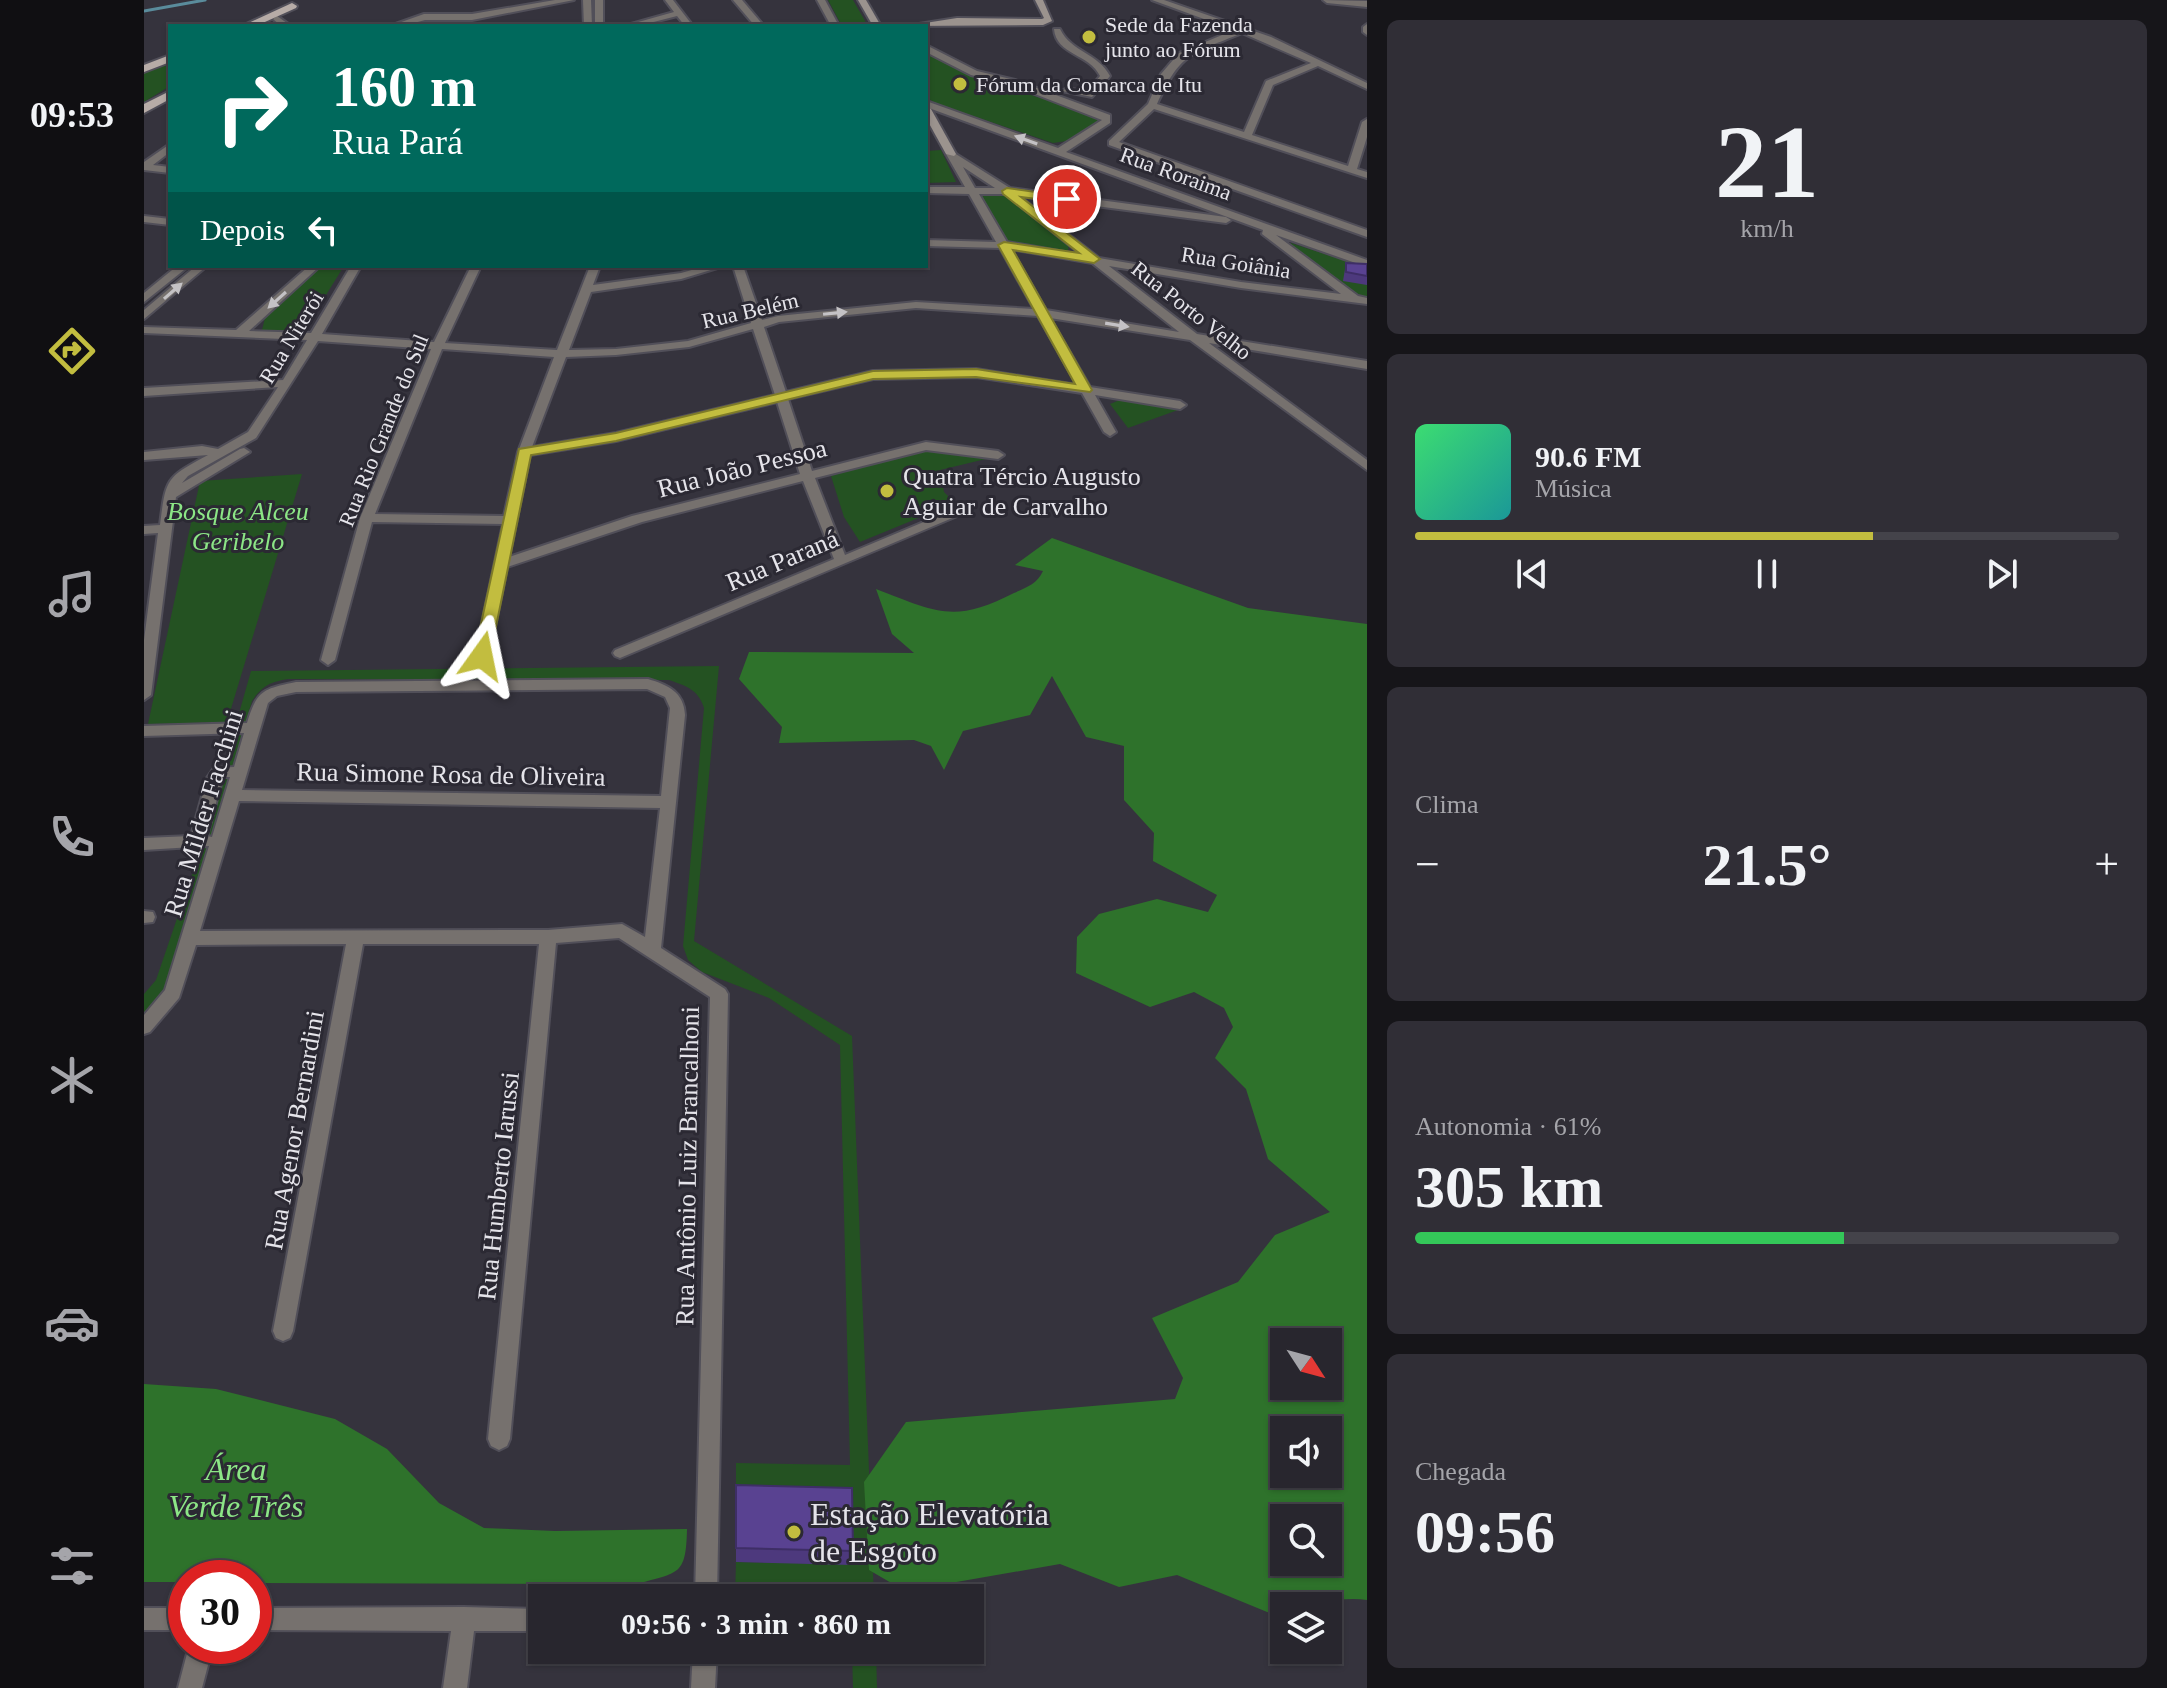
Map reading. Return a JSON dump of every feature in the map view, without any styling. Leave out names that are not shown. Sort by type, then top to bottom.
[{"type":"main road","points":[[278,24],[297,3]]},
{"type":"main road","points":[[251,24],[297,3]]},
{"type":"main road","points":[[144,71],[168,59]]},
{"type":"main road","points":[[144,71],[160,74]]},
{"type":"main road","points":[[144,109],[168,95]]},
{"type":"street","points":[[402,24],[433,16],[472,17],[570,0]]},
{"type":"street","points":[[587,0],[588,24]]},
{"type":"street","points":[[599,0],[599,24]]},
{"type":"street","points":[[669,0],[687,24]]},
{"type":"street","points":[[737,0],[758,24]]},
{"type":"street","points":[[821,0],[834,24]]},
{"type":"street","points":[[862,0],[876,24]]},
{"type":"street","points":[[1018,74],[1083,96],[1094,92],[1105,76],[1095,62],[1059,41],[1057,30],[1040,0],[1028,17]]},
{"type":"street","points":[[1156,0],[1242,30],[1367,86]]},
{"type":"street","points":[[1333,1],[1367,4]]},
{"type":"street","points":[[1348,3],[1367,13]]},
{"type":"street","points":[[636,24],[679,13]]},
{"type":"street","points":[[928,25],[1028,17],[1043,22],[1048,16]]},
{"type":"street","points":[[472,17],[481,24]]},
{"type":"street","points":[[1242,30],[1182,55],[1166,74],[1152,105],[1112,143],[1367,234]]},
{"type":"street","points":[[928,49],[974,73],[1012,82],[1107,117],[1107,121],[1059,152]]},
{"type":"street","points":[[1247,136],[1269,83],[1319,63]]},
{"type":"street","points":[[1152,105],[1367,175]]},
{"type":"street","points":[[928,111],[1110,432]]},
{"type":"street","name":"Rua Roraima","points":[[928,111],[955,115],[1367,264]]},
{"type":"street","points":[[1352,170],[1367,122]]},
{"type":"street","points":[[144,167],[168,149]]},
{"type":"street","name":"Rua Porto Velho","points":[[951,154],[1007,191],[1193,337],[1367,466]]},
{"type":"street","points":[[144,167],[168,170]]},
{"type":"street","points":[[928,190],[1007,191],[1257,224],[1354,299]]},
{"type":"street","points":[[1186,215],[1197,210],[1195,202]]},
{"type":"street","points":[[144,219],[168,222]]},
{"type":"street","name":"Rua Goiânia","points":[[928,243],[1004,245],[1241,285],[1367,301]]},
{"type":"street","points":[[144,299],[182,268]]},
{"type":"street","points":[[144,316],[200,268]]},
{"type":"street","points":[[239,334],[313,268]]},
{"type":"street","name":"Rua Niterói","points":[[176,480],[194,467],[244,442],[258,427],[355,268]]},
{"type":"street","name":"Rua Rio Grande do Sul","points":[[328,660],[367,518],[438,345],[475,268]]},
{"type":"street","points":[[482,656],[524,452],[594,268]]},
{"type":"street","points":[[588,289],[681,276],[711,268]]},
{"type":"street","points":[[739,268],[807,475],[841,561]]},
{"type":"street","name":"Rua Belém","points":[[144,330],[314,337],[560,354],[689,344],[778,319],[916,305],[1041,313],[1367,365]]},
{"type":"street","points":[[524,452],[616,437],[873,375],[976,373],[1180,405]]},
{"type":"street","points":[[144,392],[287,383]]},
{"type":"street","name":"Rua Niterói","points":[[238,457],[254,443],[258,427]]},
{"type":"street","name":"Rua João Pessoa","points":[[502,564],[637,519],[926,446],[998,455]]},
{"type":"street","points":[[144,456],[169,457],[202,450],[238,457]]},
{"type":"street","points":[[169,457],[208,473]]},
{"type":"street","points":[[144,695],[149,629],[170,495],[176,480],[169,457]]},
{"type":"street","points":[[170,495],[238,457]]},
{"type":"street","name":"Rua Paraná","points":[[620,653],[962,511]]},
{"type":"street","points":[[367,518],[511,520]]},
{"type":"street","points":[[144,530],[166,528]]},
{"type":"street","name":"Rua Milder Facchini","points":[[144,1027],[173,993],[261,701],[272,692],[296,687],[648,684],[670,691],[678,703],[652,952]]},
{"type":"street","points":[[144,731],[253,728]]},
{"type":"street","points":[[198,841],[215,778],[219,772],[240,772]]},
{"type":"street","name":"Rua Simone Rosa de Oliveira","points":[[233,795],[668,802]]},
{"type":"street","points":[[144,844],[220,840]]},
{"type":"street","name":"Rua Antônio Luiz Brancalhoni","points":[[191,938],[548,937],[622,931],[719,994],[706,1584]]},
{"type":"street","name":"Rua Humberto Iarussi","points":[[499,1439],[548,937]]},
{"type":"street","name":"Rua Agenor Bernardini","points":[[283,1331],[355,939]]},
{"type":"street","points":[[455,1688],[464,1618]]},
{"type":"street","points":[[144,1619],[168,1619]]},
{"type":"street","points":[[272,1619],[528,1620]]},
{"type":"street","points":[[190,1688],[196,1664]]},
{"type":"street","points":[[703,1688],[704,1664]]},
{"type":"green space","points":[[828,0],[853,0],[867,24],[841,24]]},
{"type":"green space","points":[[928,54],[986,80],[1092,114],[1098,121],[1067,141],[1053,143],[928,98]]},
{"type":"green space","points":[[168,65],[168,87],[144,102],[144,73]]},
{"type":"green space","points":[[941,150],[956,182],[928,183],[928,151]]},
{"type":"green space","points":[[985,192],[1004,195],[1069,246],[1068,250],[1059,252],[1006,244],[978,195]]},
{"type":"green space","points":[[1291,243],[1367,268],[1367,297],[1327,275],[1290,246]]},
{"type":"green space","points":[[319,268],[343,268],[303,332],[262,330],[265,318]]},
{"type":"green space","points":[[1120,400],[1178,410],[1128,428],[1110,404]]},
{"type":"green space","points":[[951,450],[990,458],[940,470],[944,492],[955,503],[860,542],[844,517],[831,476],[918,452]]},
{"type":"green space","name":"Bosque Alceu Geribelo","points":[[302,474],[227,722],[148,724],[200,481]]},
{"type":"green space","points":[[1052,538],[1248,608],[1367,624],[1367,1600],[1342,1600],[1342,1592],[1270,1592],[1270,1613],[1177,1575],[1119,1587],[1060,1564],[945,1584],[893,1584],[869,1570],[864,1482],[906,1422],[1175,1399],[1183,1378],[1152,1318],[1238,1282],[1275,1235],[1330,1212],[1268,1159],[1246,1089],[1215,1058],[1233,1027],[1224,1008],[1194,992],[1150,1007],[1076,973],[1077,937],[1099,914],[1157,899],[1208,912],[1217,895],[1153,861],[1154,833],[1124,800],[1124,746],[1086,737],[1052,676],[1030,715],[963,731],[944,770],[931,746],[914,740],[779,743],[782,727],[739,679],[749,652],[914,653],[892,634],[876,589],[930,609],[960,611],[976,609],[1023,589],[1035,582],[1043,571],[1015,565]]},
{"type":"green space","points":[[719,666],[694,941],[852,1036],[873,1584],[735,1584],[736,1562],[851,1564],[736,1500],[736,1463],[850,1465],[840,1045],[769,998],[702,972],[688,960],[683,946],[704,708],[695,692],[669,680],[288,679],[267,686],[252,701],[165,989],[144,1014],[144,994],[156,980],[199,854],[251,671]]},
{"type":"green space","name":"Área Verde Três","points":[[144,1384],[216,1389],[335,1419],[387,1449],[439,1503],[484,1528],[555,1531],[687,1529],[685,1556],[677,1570],[637,1584],[272,1583],[272,1560],[168,1560],[168,1582],[144,1582]]},
{"type":"green space","points":[[852,1664],[876,1664],[877,1688],[853,1688]]},
{"type":"building","points":[[1346,263],[1367,264],[1367,276],[1346,272]]},
{"type":"building","name":"Estação Elevatória de Esgoto","points":[[736,1485],[852,1488],[853,1551],[736,1548]]},
{"type":"waterway","points":[[144,11],[205,0]]},
{"type":"place","name":"Sede da Fazenda junto ao Fórum","points":[[1089,37]]},
{"type":"place","name":"Fórum da Comarca de Itu","points":[[960,84]]},
{"type":"place","name":"Quatra Tércio Augusto Aguiar de Carvalho","points":[[887,491]]},
{"type":"place","name":"Estação Elevatória de Esgoto","points":[[794,1532]]},
{"type":"route","points":[[482,656],[524,452],[616,437],[873,375],[976,373],[1085,390],[1004,245],[1094,259],[1007,191],[1067,199]]}]
